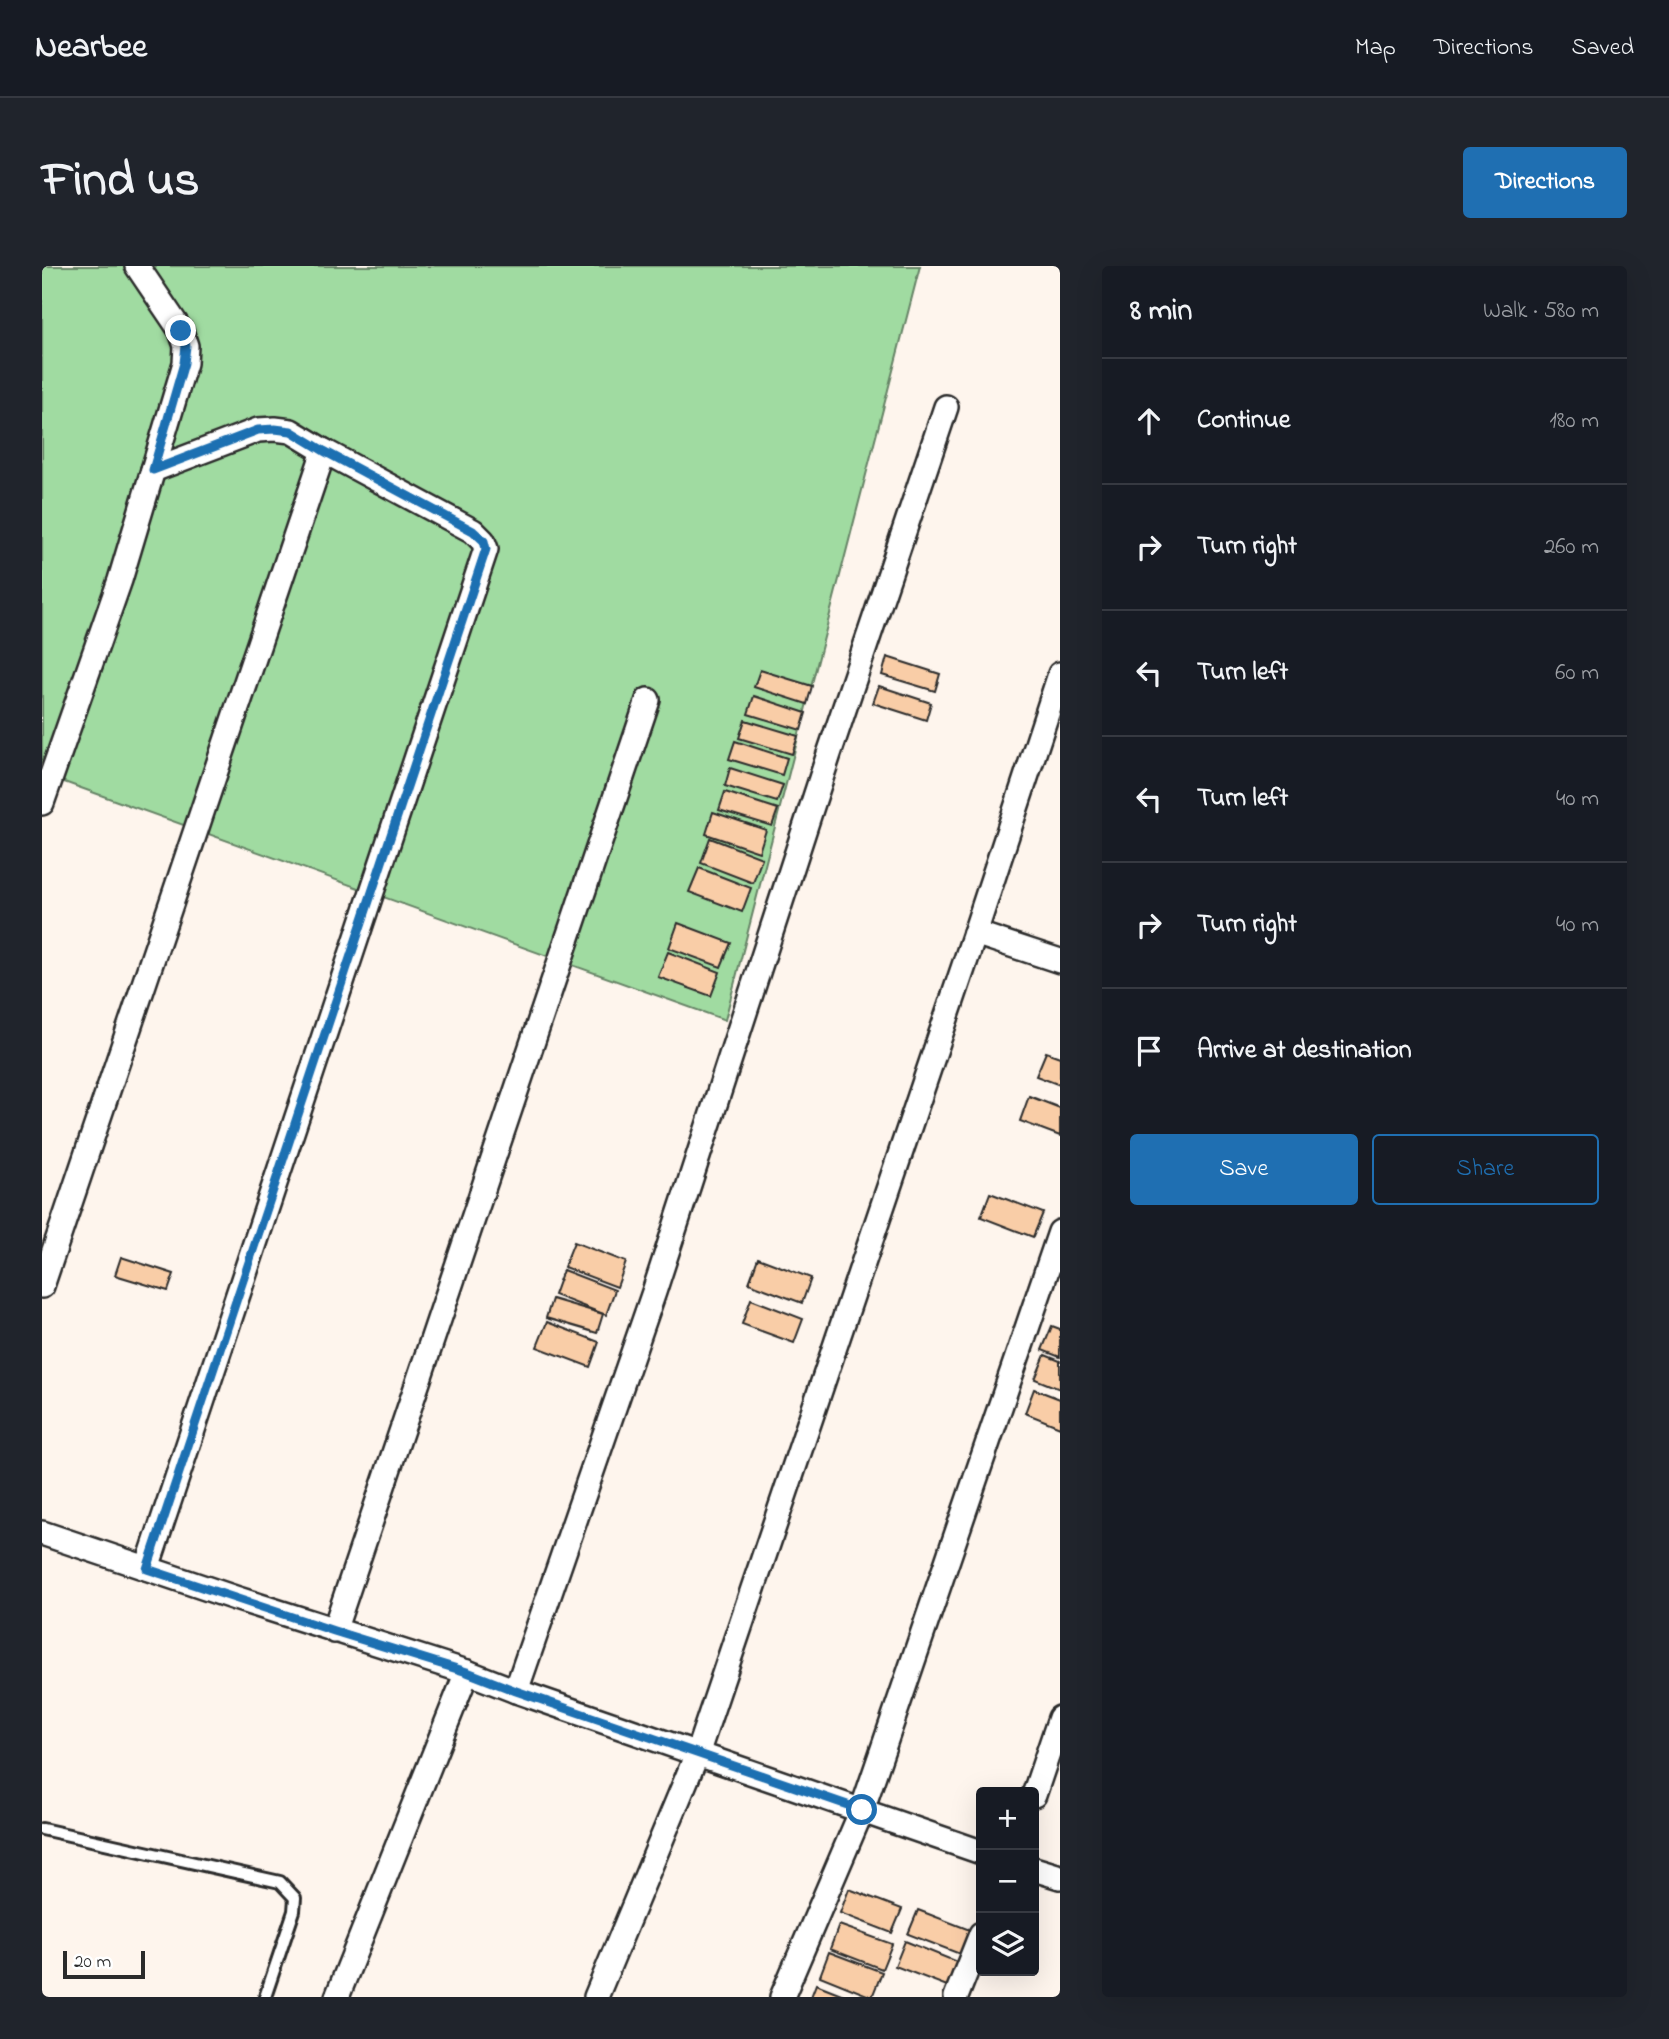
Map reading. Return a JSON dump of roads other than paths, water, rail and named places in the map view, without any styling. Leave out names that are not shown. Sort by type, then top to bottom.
[{"type":"street","points":[[42,803],[120,580],[184,363],[186,346],[181,331],[137,266]]},
{"type":"street","points":[[516,1691],[654,1292],[828,754],[946,407]]},
{"type":"street","points":[[147,1569],[486,549],[484,541],[473,531],[291,431],[258,430],[153,470]]},
{"type":"street","points":[[42,1286],[324,451]]},
{"type":"street","points":[[596,1997],[697,1754],[1060,674]]},
{"type":"street","points":[[334,1631],[648,700]]},
{"type":"street","points":[[975,933],[1060,961]]},
{"type":"street","points":[[782,1997],[862,1810],[1060,1232]]},
{"type":"street","points":[[42,1533],[334,1631],[467,1672],[976,1850]]},
{"type":"street","points":[[337,1997],[467,1672]]},
{"type":"street","points":[[1037,1787],[1060,1718]]},
{"type":"street","points":[[1039,1871],[1060,1877]]},
{"type":"street","points":[[956,1997],[976,1947]]},
{"type":"lane","points":[[42,1829],[280,1882],[295,1898],[294,1911],[265,1997]]}]
